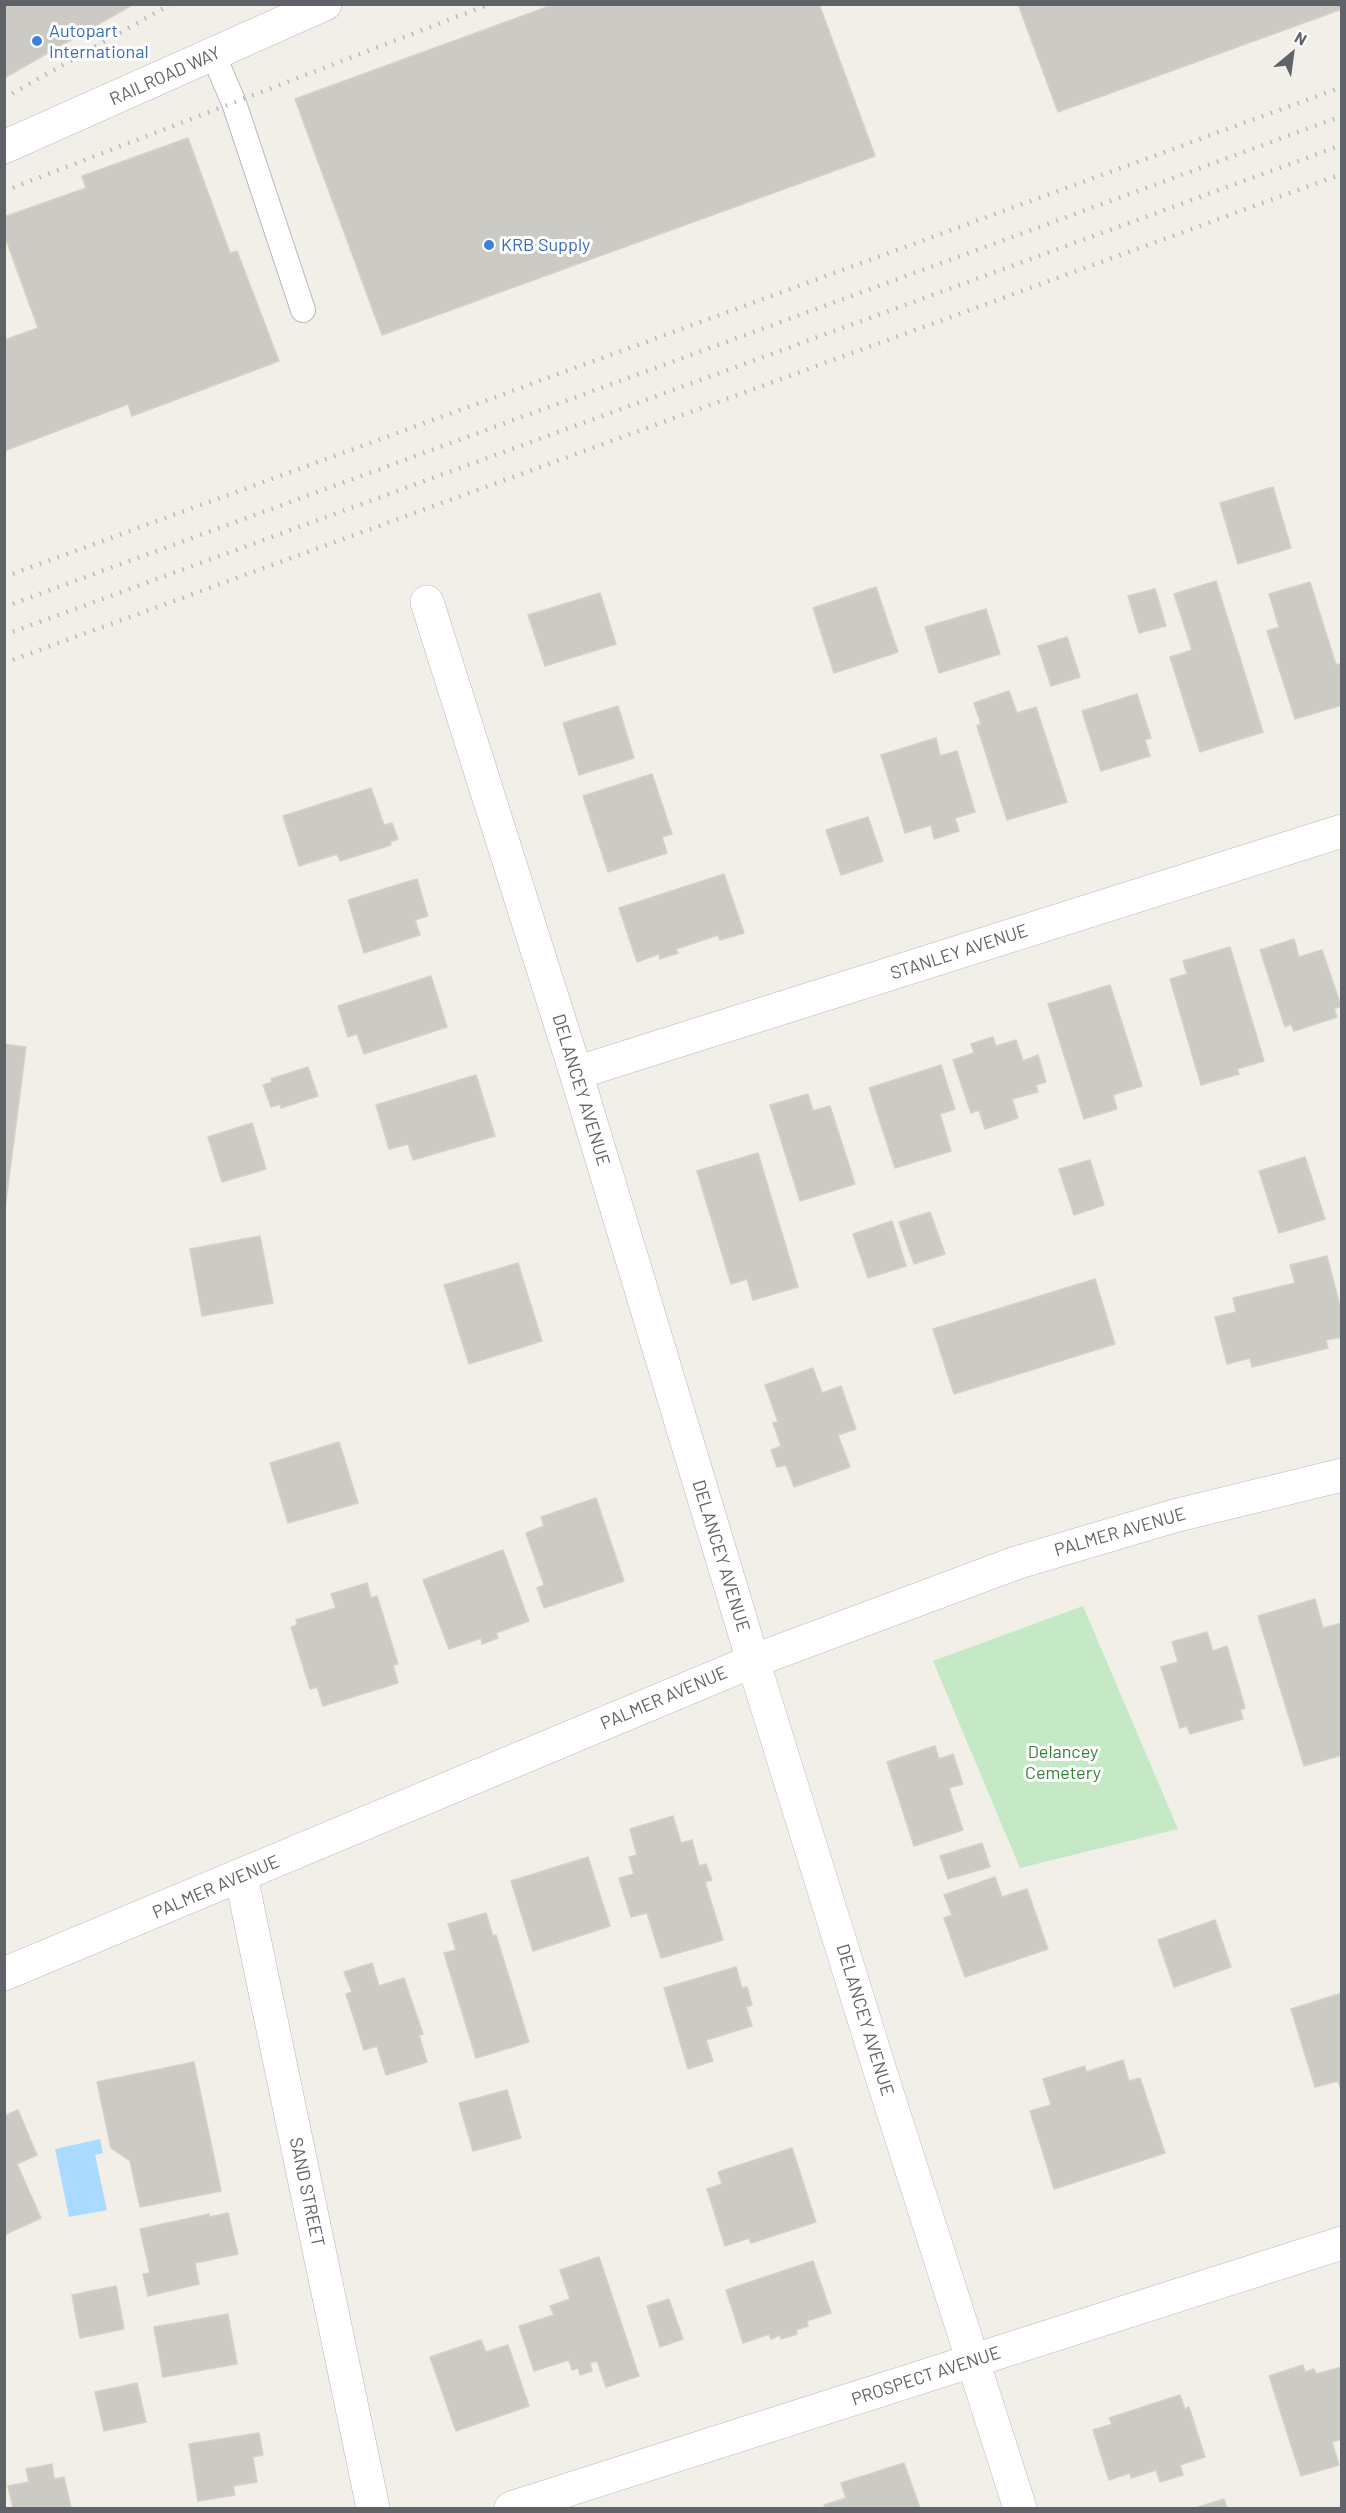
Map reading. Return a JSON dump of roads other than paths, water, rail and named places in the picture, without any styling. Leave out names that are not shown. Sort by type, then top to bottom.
[{"type":"street","name":"RAILROAD WAY","points":[[4,147],[325,4]]},
{"type":"street","name":"DELANCEY AVENUE","points":[[427,602],[576,1073],[753,1661],[882,2077],[1020,2508]]},
{"type":"street","name":"STANLEY AVENUE","points":[[576,1073],[1341,831]]},
{"type":"street","name":"PALMER AVENUE","points":[[4,1974],[753,1661],[1016,1563],[1174,1516],[1341,1475]]},
{"type":"street","name":"SAND STREET","points":[[242,1876],[374,2508]]},
{"type":"street","name":"PROSPECT AVENUE","points":[[511,2508],[1341,2243]]},
{"type":"lane","points":[[213,54],[234,103],[303,310]]},
{"type":"water","points":[[100,2139],[103,2153],[95,2155],[107,2210],[69,2217],[55,2149]]},
{"type":"railway","points":[[4,98],[171,4]]},
{"type":"railway","points":[[4,191],[490,4]]},
{"type":"railway","points":[[4,577],[1342,87]]},
{"type":"railway","points":[[4,607],[1342,116]]},
{"type":"railway","points":[[4,635],[1342,145]]},
{"type":"railway","points":[[4,663],[1342,174]]},
{"type":"place","name":"Autopart International","points":[[37,41]]},
{"type":"place","name":"KRB Supply","points":[[489,245]]},
{"type":"park label","name":"Delancey Cemetery","points":[[1063,1762]]}]
